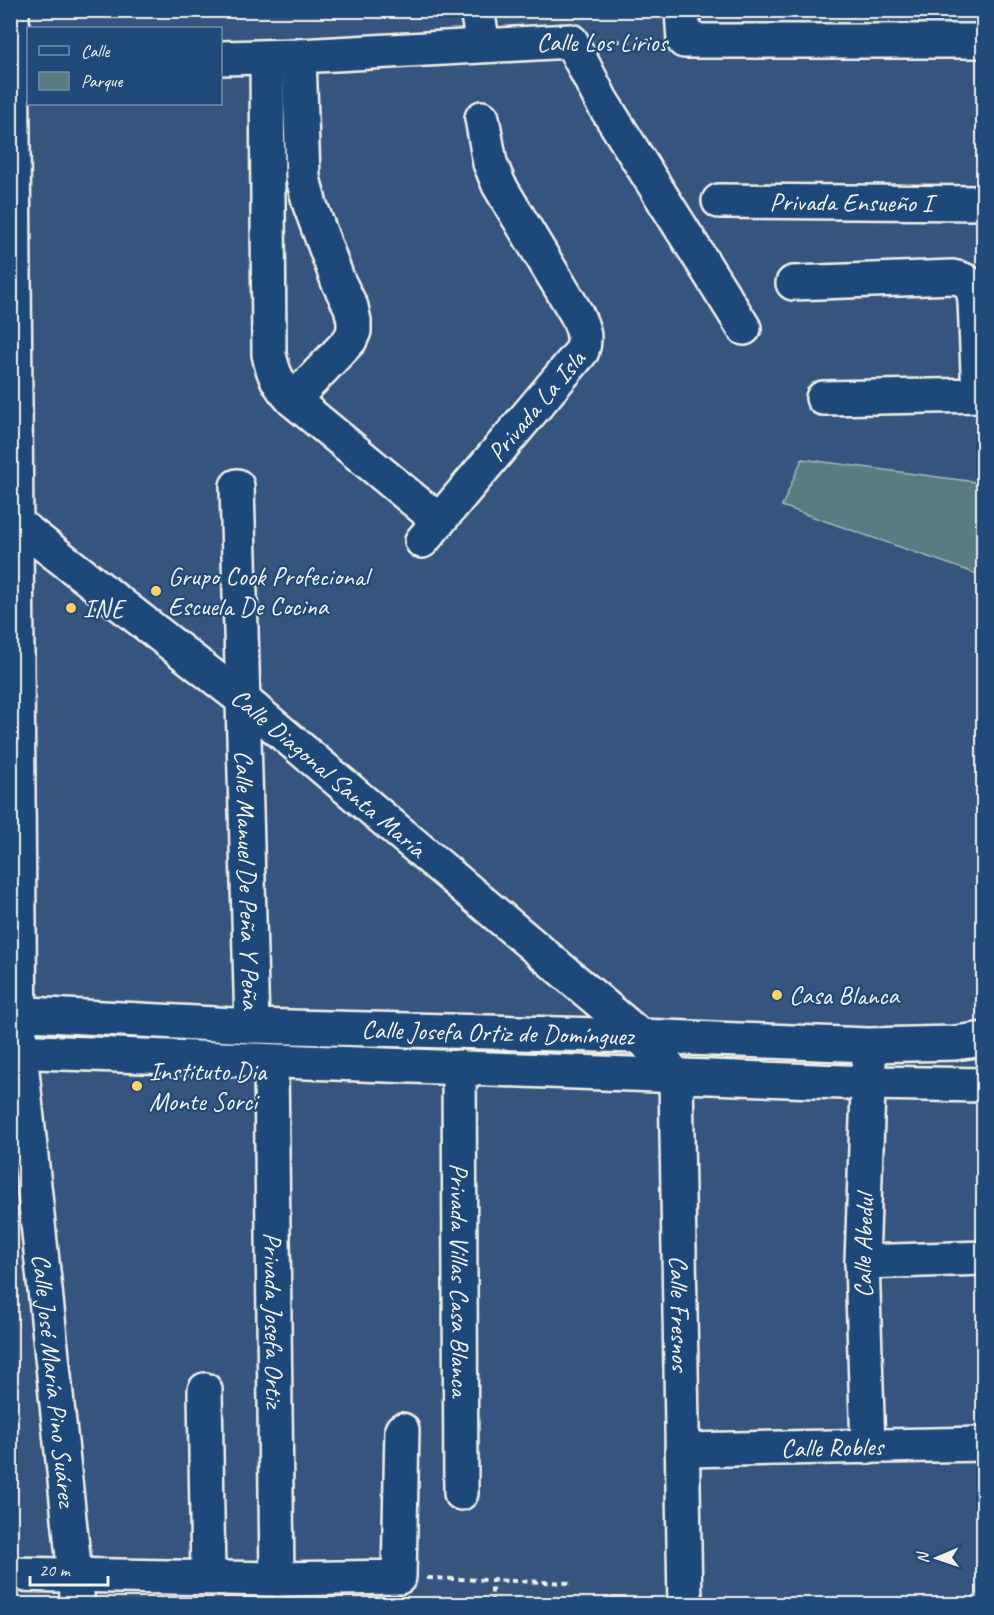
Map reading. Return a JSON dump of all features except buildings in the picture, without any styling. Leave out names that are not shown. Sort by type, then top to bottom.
[{"type":"street","name":"Calle José María Pino Suárez","points":[[12,10],[20,63],[14,520],[15,1052],[76,1589]]},
{"type":"street","points":[[477,10],[483,44]]},
{"type":"street","name":"Calle Los Lirios","points":[[683,26],[984,42]]},
{"type":"street","points":[[571,41],[601,100],[744,328]]},
{"type":"street","name":"Calle Los Lirios","points":[[222,58],[571,41]]},
{"type":"street","points":[[293,400],[350,340],[354,331],[351,307],[338,280],[310,205],[303,178],[299,56]]},
{"type":"street","name":"Privada La Isla","points":[[267,57],[269,354],[275,378],[293,400],[430,531],[582,351],[584,344],[585,334],[576,313],[499,185],[490,163],[482,118]]},
{"type":"street","points":[[267,162],[301,159]]},
{"type":"street","name":"Privada Ensueño I","points":[[719,201],[984,203]]},
{"type":"street","points":[[793,283],[954,277],[969,282],[973,288],[981,395],[823,398]]},
{"type":"street","name":"Calle Manuel De Peña Y Peña","points":[[237,486],[252,1026]]},
{"type":"street","name":"Calle Diagonal Santa María","points":[[14,520],[242,699],[640,1036]]},
{"type":"street","name":"Calle Josefa Ortiz de Domínguez","points":[[15,1014],[252,1026],[640,1036],[868,1045],[955,1043],[984,1039]]},
{"type":"street","points":[[640,1036],[676,1075]]},
{"type":"street","name":"Calle Abedul","points":[[868,1045],[869,1083],[862,1262],[868,1447]]},
{"type":"street","name":"Calle Josefa Ortiz de Domínguez","points":[[15,1052],[869,1083],[984,1085]]},
{"type":"street","name":"Privada Josefa Ortiz","points":[[271,1062],[277,1579]]},
{"type":"street","name":"Privada Villas Casa Blanca","points":[[459,1067],[461,1493]]},
{"type":"street","name":"Calle Fresnos","points":[[676,1075],[686,1605]]},
{"type":"street","points":[[862,1262],[984,1258]]},
{"type":"street","points":[[205,1390],[208,1578]]},
{"type":"street","points":[[10,1574],[76,1589],[208,1578],[399,1577],[402,1430]]},
{"type":"street","name":"Calle Robles","points":[[682,1450],[984,1444]]},
{"type":"path","name":"Calle Los Lirios","points":[[571,41],[683,26]]},
{"type":"path","points":[[399,1577],[573,1583]]},
{"type":"path","points":[[492,1581],[492,1605]]},
{"type":"green space","points":[[802,459],[983,483],[983,576],[782,506]]},
{"type":"place","name":"Grupo Cook Profecional Escuela De Cocina","points":[[156,591]]},
{"type":"place","name":"INE","points":[[71,608]]},
{"type":"place","name":"Casa Blanca","points":[[777,995]]},
{"type":"place","name":"Instituto Dia Monte Sorci","points":[[137,1086]]}]
